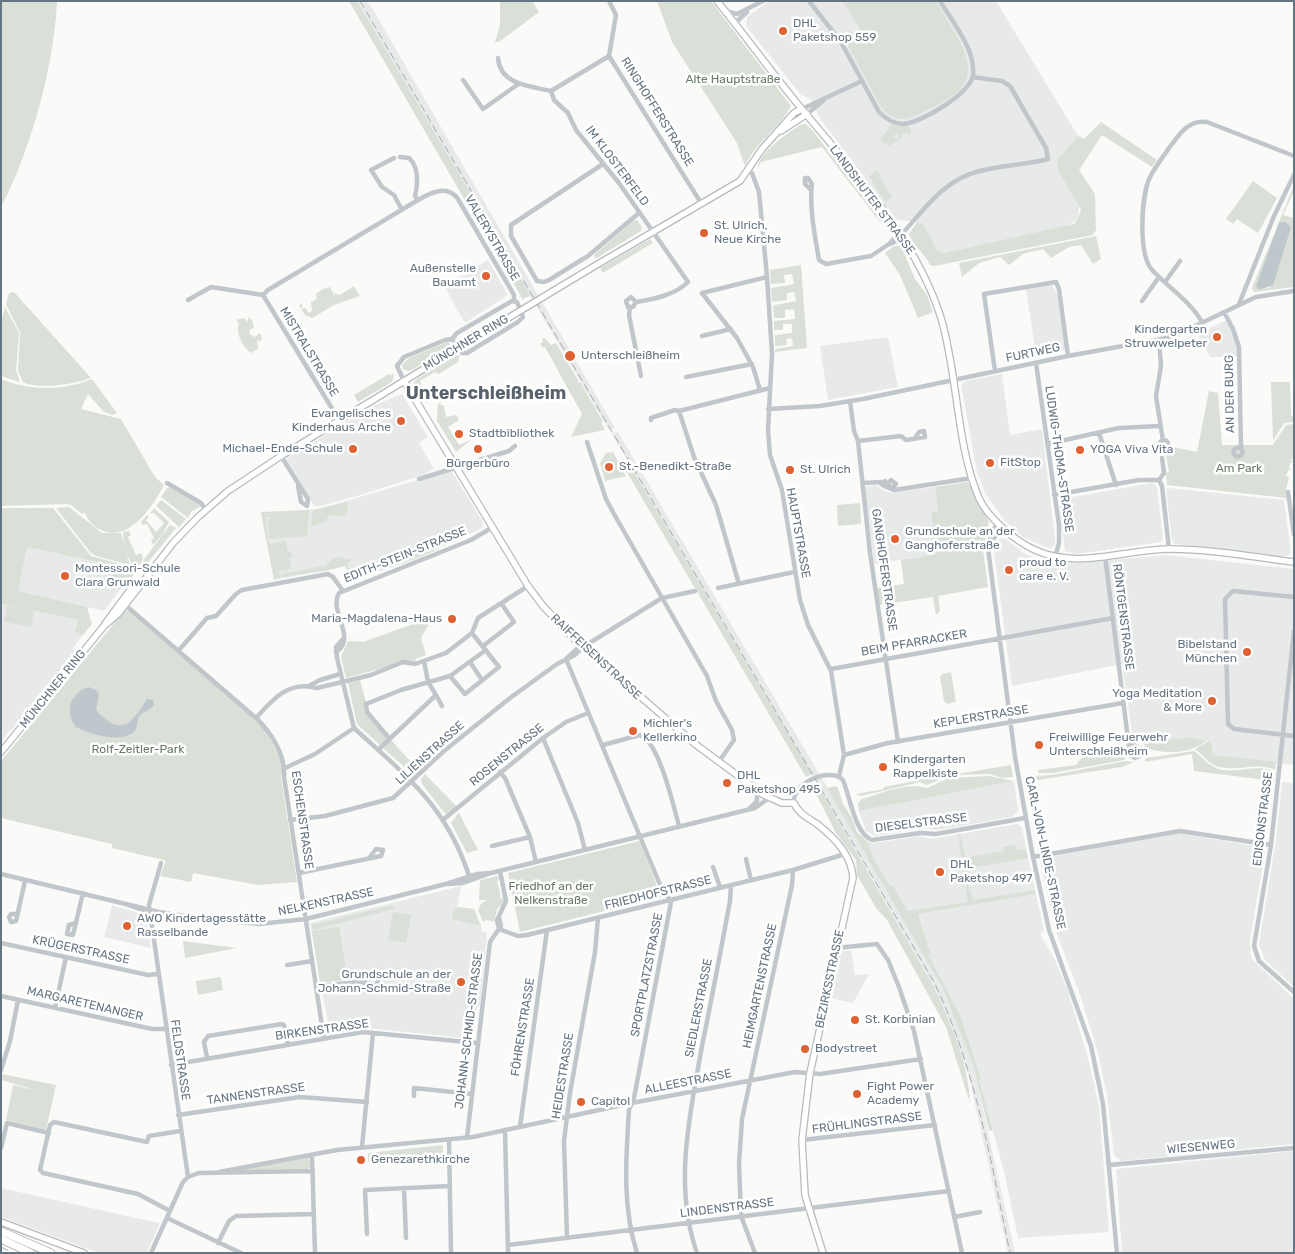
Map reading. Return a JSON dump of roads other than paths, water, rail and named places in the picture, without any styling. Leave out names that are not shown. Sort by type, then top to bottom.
[{"type":"main road","name":"LANDSHUTER STRASSE","points":[[717,1],[901,235],[920,266],[933,295],[945,333],[972,478],[985,508],[1001,526],[1026,546],[1055,557],[1078,559],[1169,549],[1294,562]]},
{"type":"main road","name":"MÜNCHNER RING","points":[[1,752],[173,543],[206,510],[251,474],[652,231],[740,181],[758,154],[775,134],[794,113],[802,109]]},
{"type":"main road","name":"MÜNCHNER RING","points":[[775,134],[807,114]]},
{"type":"main road","name":"RAIFFEISENSTRASSE","points":[[404,381],[454,467],[528,586],[547,611],[583,647],[654,711],[718,763],[769,798],[782,803],[794,803]]},
{"type":"main road","points":[[794,803],[799,811],[830,835],[846,854]]},
{"type":"main road","name":"BEZIRKSSTRASSE","points":[[824,1253],[808,1208],[802,1167],[802,1140],[810,1073],[836,948],[853,878],[852,867],[846,854]]},
{"type":"main road","points":[[1,1222],[84,1253]]},
{"type":"main road","points":[[1,1231],[51,1253]]},
{"type":"main road","points":[[1,1240],[32,1253]]},
{"type":"street","name":"RINGHOFFERSTRASSE","points":[[609,1],[616,15],[609,56],[701,203]]},
{"type":"street","points":[[725,11],[737,14],[763,1]]},
{"type":"street","points":[[809,1],[841,42],[879,112],[889,120],[900,124],[916,121],[956,97],[965,90],[972,77],[969,54],[940,1]]},
{"type":"street","points":[[735,23],[750,9]]},
{"type":"street","points":[[498,58],[498,63],[509,80],[517,84],[551,91],[609,56]]},
{"type":"street","points":[[810,190],[818,255],[822,263],[826,264],[871,256],[901,235],[933,198],[966,175],[988,169],[1048,159],[1046,148],[1010,86],[1002,81],[972,77]]},
{"type":"street","points":[[463,80],[483,109],[517,84]]},
{"type":"street","points":[[802,109],[862,81]]},
{"type":"street","name":"IM KLOSTERFELD","points":[[551,91],[559,107],[572,119],[576,130],[639,212],[688,282],[660,297],[636,302]]},
{"type":"street","points":[[807,114],[825,99]]},
{"type":"street","points":[[1202,322],[1149,265],[1143,249],[1146,187],[1154,170],[1184,128],[1195,122],[1207,122],[1294,156]]},
{"type":"street","points":[[400,157],[409,158],[414,165],[418,178],[415,196],[418,200]]},
{"type":"street","points":[[394,158],[370,170],[382,187],[394,195],[402,210]]},
{"type":"street","points":[[603,164],[513,223],[510,229],[511,236],[536,278],[544,282],[588,256],[639,212]]},
{"type":"street","name":"HAUPTSTRASSE","points":[[749,170],[759,192],[772,339],[768,409],[770,455],[782,490],[794,572],[808,624],[831,669],[844,755],[840,776]]},
{"type":"street","points":[[1239,304],[1274,216],[1294,174]]},
{"type":"street","name":"VALERYSTRASSE","points":[[263,295],[418,200],[438,190],[455,195],[510,288],[514,301],[517,302],[523,313],[523,317],[518,322],[465,354],[452,339]]},
{"type":"street","points":[[1165,282],[1180,261]]},
{"type":"street","points":[[760,390],[752,364],[731,328],[702,293],[767,277]]},
{"type":"street","points":[[1142,301],[1160,277]]},
{"type":"street","points":[[995,371],[984,294],[1056,282],[1059,289],[1068,356]]},
{"type":"street","points":[[188,300],[211,287],[263,295]]},
{"type":"street","points":[[1246,289],[1256,297]]},
{"type":"street","name":"FURTWEG","points":[[768,409],[807,408],[850,401],[1068,356],[1159,340],[1181,334],[1256,297],[1294,291]]},
{"type":"street","name":"MISTRALSTRASSE","points":[[263,295],[339,420]]},
{"type":"street","points":[[630,307],[635,306],[634,298],[628,298],[626,303],[630,307],[629,315],[641,376]]},
{"type":"street","points":[[404,381],[397,366],[401,359],[452,339],[457,333],[514,301]]},
{"type":"street","name":"AN DER BURG","points":[[1224,312],[1233,329],[1239,347],[1241,448]]},
{"type":"street","points":[[702,336],[731,328]]},
{"type":"street","points":[[1159,340],[1161,366],[1156,396],[1159,426],[1163,441]]},
{"type":"street","name":"LUDWIG-THOMA-STRASSE","points":[[1036,363],[1060,533],[1055,557]]},
{"type":"street","points":[[686,378],[752,364]]},
{"type":"street","points":[[651,420],[652,417],[674,410],[679,411],[770,388]]},
{"type":"street","name":"GANGHOFERSTRASSE","points":[[850,401],[854,431],[858,441],[870,553],[898,742]]},
{"type":"street","points":[[679,411],[694,457],[716,505],[739,584]]},
{"type":"street","points":[[1047,444],[1126,427],[1159,426]]},
{"type":"street","points":[[1099,433],[1116,485]]},
{"type":"street","points":[[858,441],[901,436],[906,440],[915,438]]},
{"type":"street","points":[[587,442],[606,499],[706,674],[716,701],[732,730],[734,740],[718,763]]},
{"type":"street","points":[[419,479],[509,451],[515,446]]},
{"type":"street","points":[[281,456],[298,486]]},
{"type":"street","points":[[1162,458],[1164,473],[1159,480],[1164,502],[1169,549]]},
{"type":"street","points":[[863,483],[885,484],[893,489],[972,478]]},
{"type":"street","points":[[1054,495],[1155,478],[1159,480]]},
{"type":"street","points":[[885,484],[891,480],[895,481],[896,484],[893,489]]},
{"type":"street","points":[[167,483],[201,503],[206,510]]},
{"type":"street","points":[[1288,492],[1294,534]]},
{"type":"street","name":"CARL-VON-LINDE-STRASSE","points":[[1001,526],[990,542],[989,556],[1025,818],[1049,930],[1076,1002],[1095,1063],[1103,1104],[1117,1253]]},
{"type":"street","name":"EDITH-STEIN-STRASSE","points":[[354,728],[336,652],[336,647],[344,638],[336,601],[343,591],[471,540],[492,527]]},
{"type":"street","name":"RÖNTGENSTRASSE","points":[[1105,556],[1129,741]]},
{"type":"street","points":[[718,588],[794,572]]},
{"type":"street","points":[[179,650],[207,618],[216,616],[242,590],[328,574],[333,577],[343,591]]},
{"type":"street","points":[[310,686],[317,688],[371,675],[403,662],[415,664],[446,654],[472,633],[478,618],[528,586]]},
{"type":"street","name":"LILIENSTRASSE","points":[[290,820],[325,816],[373,805],[393,798],[413,782],[444,751],[489,715],[566,659],[575,655],[583,647],[662,598],[695,590]]},
{"type":"street","points":[[1294,598],[1232,591],[1226,595],[1228,724],[1234,729],[1294,736]]},
{"type":"street","name":"ESCHENSTRASSE","points":[[123,603],[256,718],[270,733],[285,768],[284,777],[290,820],[324,1039]]},
{"type":"street","points":[[389,738],[367,712],[366,704],[376,698],[450,676],[470,662],[514,622],[501,603]]},
{"type":"street","name":"BEIM PFARRACKER","points":[[831,669],[1113,618]]},
{"type":"street","name":"EDISONSTRASSE","points":[[1294,631],[1271,845],[1256,928],[1255,953],[1259,961],[1294,992]]},
{"type":"street","points":[[450,676],[465,694],[499,667],[472,633]]},
{"type":"street","name":"SPORTPLATZSTRASSE","points":[[566,659],[661,887],[671,902],[632,1103],[629,1110],[626,1153],[630,1230],[637,1253]]},
{"type":"street","points":[[424,662],[428,682],[442,706]]},
{"type":"street","points":[[470,662],[482,680]]},
{"type":"street","points":[[256,718],[280,693],[310,686],[320,680],[340,674]]},
{"type":"street","points":[[378,750],[436,696]]},
{"type":"street","name":"KEPLERSTRASSE","points":[[844,755],[898,742],[1123,703]]},
{"type":"street","name":"ROSENSTRASSE","points":[[444,819],[543,738],[566,722],[588,713]]},
{"type":"street","points":[[285,768],[316,753],[354,728],[413,782],[444,819],[470,878]]},
{"type":"street","points":[[603,745],[640,736],[649,740],[670,790],[679,826]]},
{"type":"street","points":[[543,738],[578,823],[585,850]]},
{"type":"street","points":[[500,772],[505,778],[530,837],[536,862]]},
{"type":"street","points":[[794,803],[795,794],[804,785],[822,774],[831,773],[840,776]]},
{"type":"street","name":"DIESELSTRASSE","points":[[840,776],[848,791],[861,831],[872,840],[920,833],[936,834],[1025,818]]},
{"type":"street","points":[[749,809],[757,801],[757,791]]},
{"type":"street","name":"NELKENSTRASSE","points":[[1,874],[122,902],[131,908],[242,924],[272,924],[306,919],[446,884],[454,885],[470,878],[749,809],[760,805],[769,798]]},
{"type":"street","points":[[1033,857],[1180,831],[1271,845]]},
{"type":"street","points":[[492,846],[530,837]]},
{"type":"street","name":"FRIEDHOFSTRASSE","points":[[499,929],[522,936],[793,870],[846,854]]},
{"type":"street","points":[[299,874],[370,857]]},
{"type":"street","points":[[746,859],[752,880]]},
{"type":"street","name":"FELDSTRASSE","points":[[161,863],[150,899],[150,910],[157,974],[188,1177]]},
{"type":"street","name":"FRIEDHOFSTRASSE","points":[[713,867],[720,887]]},
{"type":"street","name":"HEIMGARTENSTRASSE","points":[[755,1253],[741,1216],[740,1164],[742,1125],[792,885],[793,870]]},
{"type":"street","name":"JOHANN-SCHMID-STRASSE","points":[[467,1138],[490,942],[499,929],[497,920],[506,901],[500,871]]},
{"type":"street","points":[[18,914],[25,881]]},
{"type":"street","name":"SIEDLERSTRASSE","points":[[697,1253],[688,1223],[685,1182],[687,1131],[730,900],[731,885]]},
{"type":"street","points":[[76,923],[83,893]]},
{"type":"street","name":"HEIDESTRASSE","points":[[567,1238],[564,1140],[595,951],[598,918]]},
{"type":"street","name":"FÖHRENSTRASSE","points":[[520,1126],[547,930]]},
{"type":"street","name":"KRÜGERSTRASSE","points":[[1,942],[148,975],[157,974]]},
{"type":"street","points":[[836,948],[873,944],[880,946],[900,987],[921,1059],[962,1253]]},
{"type":"street","points":[[54,1008],[66,957]]},
{"type":"street","points":[[287,965],[312,961]]},
{"type":"street","points":[[317,987],[365,982]]},
{"type":"street","name":"MARGARETENANGER","points":[[1,996],[152,1030],[165,1029]]},
{"type":"street","points":[[1,1070],[10,1041],[18,1000]]},
{"type":"street","points":[[207,1058],[204,1042],[208,1036],[282,1024],[284,1025],[288,1044]]},
{"type":"street","points":[[362,1147],[373,1033]]},
{"type":"street","name":"BIRKENSTRASSE","points":[[171,1065],[288,1044],[373,1033],[477,1043]]},
{"type":"street","name":"ALLEESTRASSE","points":[[219,1172],[362,1147],[467,1138],[567,1116],[795,1072],[820,1074],[921,1059]]},
{"type":"street","points":[[419,1089],[472,1094]]},
{"type":"street","name":"TANNENSTRASSE","points":[[178,1115],[300,1097],[366,1102]]},
{"type":"street","points":[[170,1211],[138,1194],[43,1173],[40,1170],[50,1125],[54,1122],[147,1142],[149,1136],[180,1131]]},
{"type":"street","points":[[1,1148],[6,1123],[48,1133]]},
{"type":"street","name":"FRÜHLINGSTRASSE","points":[[802,1140],[934,1125]]},
{"type":"street","points":[[505,1130],[508,1253]]},
{"type":"street","points":[[449,1140],[451,1253]]},
{"type":"street","name":"WIESENWEG","points":[[1109,1165],[1294,1148]]},
{"type":"street","points":[[312,1155],[315,1253]]},
{"type":"street","name":"ALLEESTRASSE","points":[[188,1177],[198,1173],[313,1171]]},
{"type":"street","points":[[151,1253],[188,1177]]},
{"type":"street","points":[[367,1234],[365,1190],[449,1186]]},
{"type":"street","points":[[404,1188],[406,1238]]},
{"type":"street","name":"LINDENSTRASSE","points":[[508,1245],[949,1191]]},
{"type":"street","points":[[954,1217],[980,1212]]},
{"type":"street","points":[[218,1242],[229,1221],[236,1216],[314,1214]]},
{"type":"street","points":[[167,1218],[240,1253]]},
{"type":"railway","points":[[360,1],[934,982],[948,1014],[971,1081],[988,1149],[1010,1253]]},
{"type":"railway","points":[[1,1247],[13,1253]]},
{"type":"place","name":"DHL Paketshop 559","points":[[783,31]]},
{"type":"place","name":"St. Ulrich, Neue Kirche","points":[[704,233]]},
{"type":"place","name":"Außenstelle Bauamt","points":[[486,276]]},
{"type":"place","name":"Kindergarten Struwwelpeter","points":[[1217,337]]},
{"type":"place","name":"Unterschleißheim","points":[[570,356]]},
{"type":"place","name":"Evangelisches Kinderhaus Arche","points":[[401,421]]},
{"type":"place","name":"Stadtbibliothek","points":[[459,434]]},
{"type":"place","name":"Michael-Ende-Schule","points":[[353,449]]},
{"type":"place","name":"Bürgerbüro","points":[[478,449]]},
{"type":"place","name":"YOGA Viva Vita","points":[[1080,450]]},
{"type":"place","name":"FitStop","points":[[990,463]]},
{"type":"place","name":"St.-Benedikt-Straße","points":[[609,467]]},
{"type":"place","name":"St. Ulrich","points":[[790,470]]},
{"type":"place","name":"Grundschule an der Ganghoferstraße","points":[[895,539]]},
{"type":"place","name":"proud to care e. V.","points":[[1009,570]]},
{"type":"place","name":"Montessori-Schule Clara Grunwald","points":[[65,576]]},
{"type":"place","name":"Maria-Magdalena-Haus","points":[[452,619]]},
{"type":"place","name":"Bibelstand München","points":[[1247,652]]},
{"type":"place","name":"Yoga Meditation & More","points":[[1212,701]]},
{"type":"place","name":"Michler's Kellerkino","points":[[633,731]]},
{"type":"place","name":"Freiwillige Feuerwehr Unterschleißheim","points":[[1039,745]]},
{"type":"place","name":"Kindergarten Rappelkiste","points":[[883,767]]},
{"type":"place","name":"DHL Paketshop 495","points":[[727,783]]},
{"type":"place","name":"DHL Paketshop 497","points":[[940,872]]},
{"type":"place","name":"AWO Kindertagesstätte Rasselbande","points":[[127,926]]},
{"type":"place","name":"Grundschule an der Johann-Schmid-Straße","points":[[461,982]]},
{"type":"place","name":"St. Korbinian","points":[[855,1020]]},
{"type":"place","name":"Bodystreet","points":[[805,1049]]},
{"type":"place","name":"Fight Power Academy","points":[[857,1094]]},
{"type":"place","name":"Capitol","points":[[581,1102]]},
{"type":"place","name":"Genezarethkirche","points":[[361,1160]]},
{"type":"district","name":"Unterschleißheim","points":[[486,394]]},
{"type":"park label","name":"Alte Hauptstraße","points":[[733,80]]},
{"type":"park label","name":"Am Park","points":[[1239,469]]},
{"type":"park label","name":"Rolf-Zeitler-Park","points":[[138,750]]},
{"type":"park label","name":"Friedhof an der Nelkenstraße","points":[[551,894]]}]
